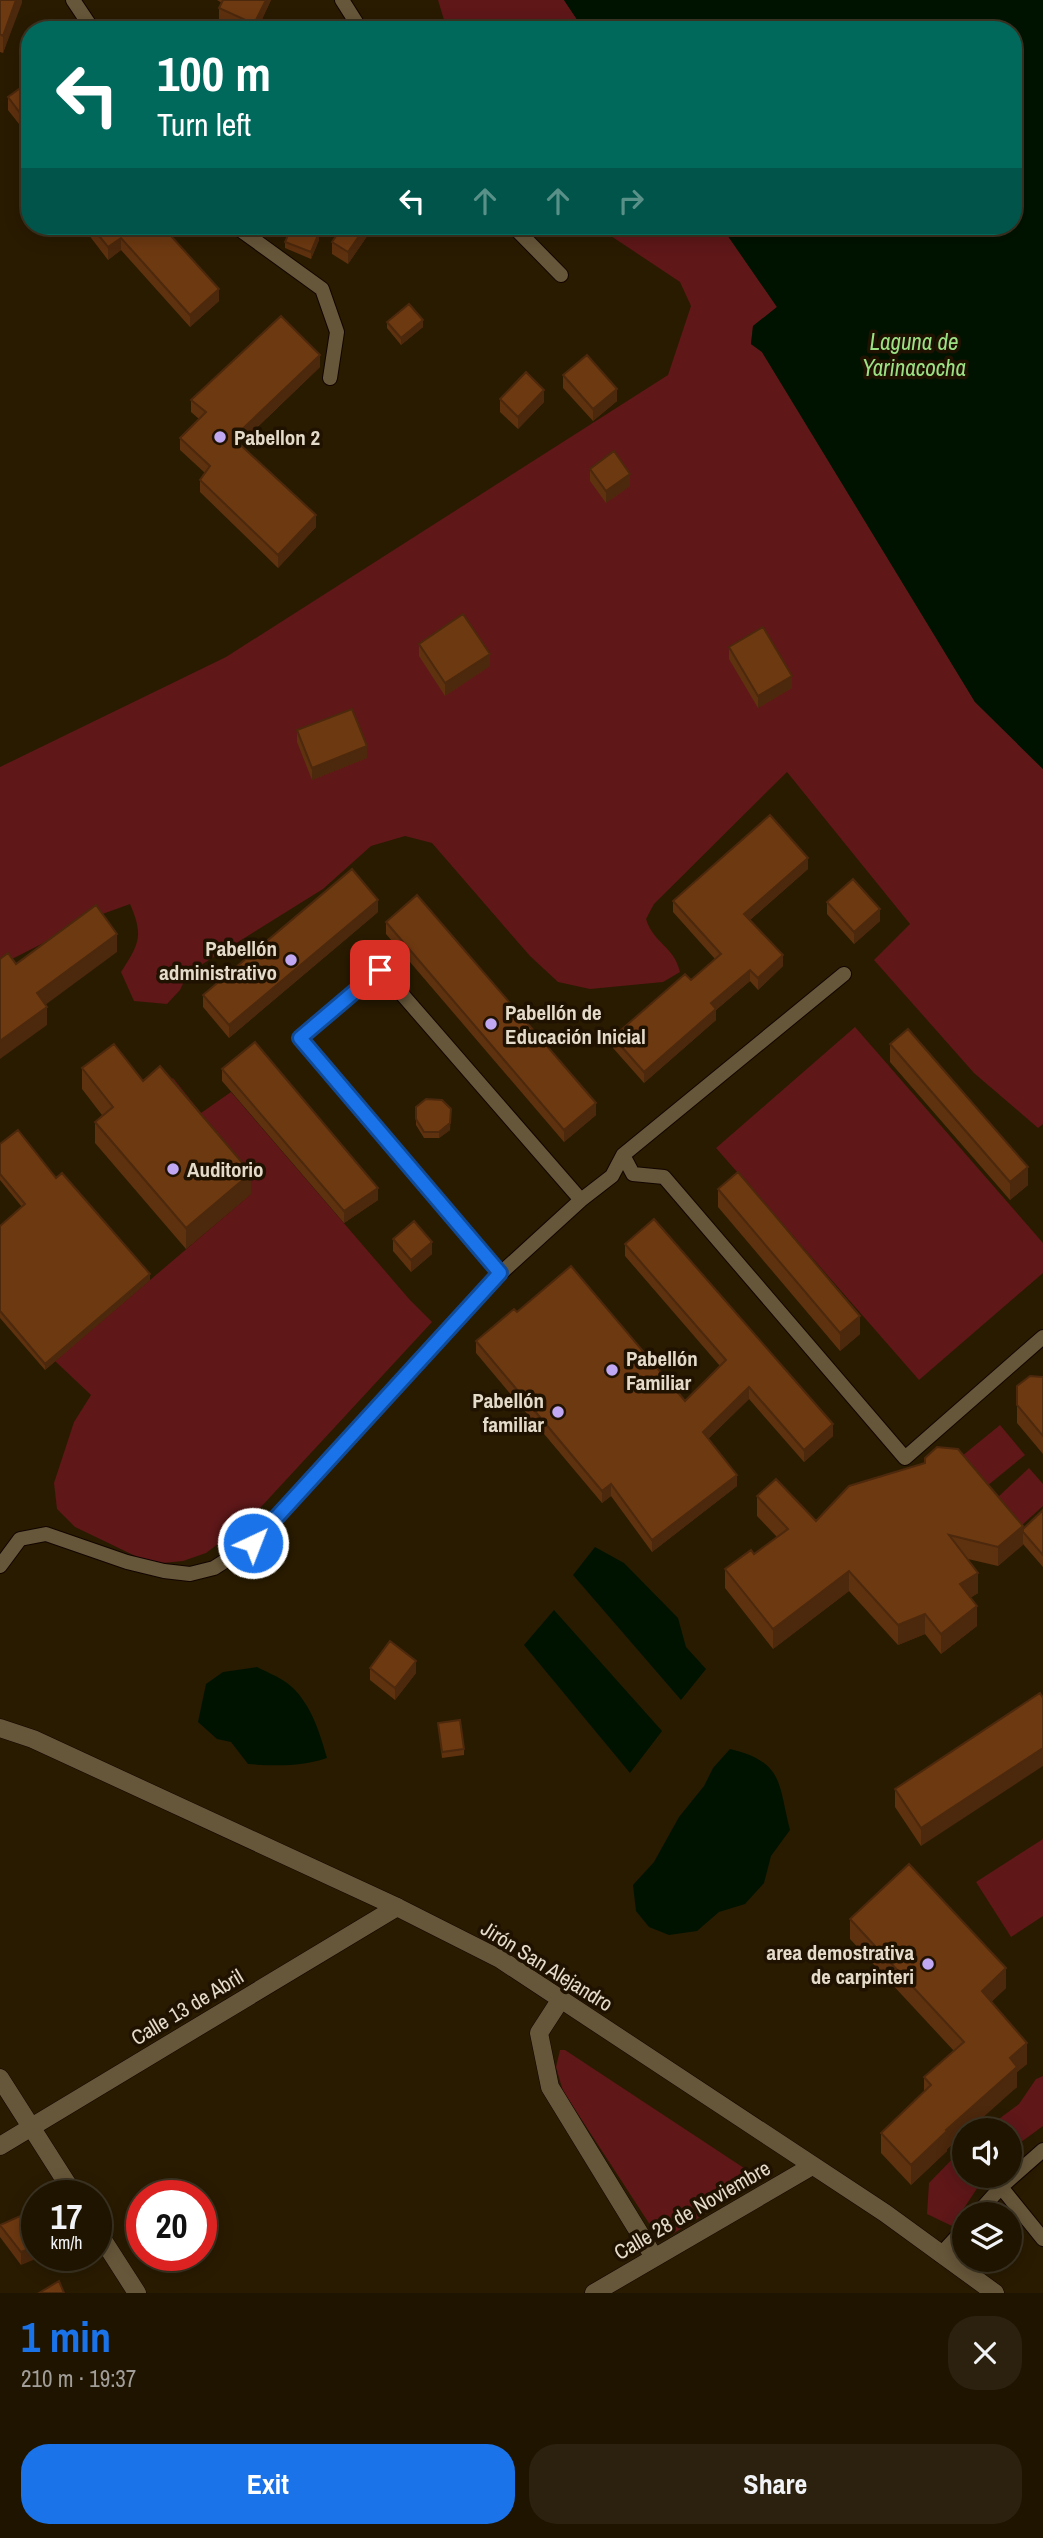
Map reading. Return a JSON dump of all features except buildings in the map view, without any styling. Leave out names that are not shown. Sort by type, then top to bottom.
[{"type":"street","name":"Jirón San Alejandro","points":[[0,1728],[33,1739],[397,1907],[500,1959],[885,2213],[995,2293]]},
{"type":"street","name":"Calle 13 de Abril","points":[[0,2146],[397,1907]]},
{"type":"street","points":[[561,1999],[539,2034],[550,2087],[654,2257]]},
{"type":"street","points":[[0,2078],[65,2180]]},
{"type":"street","name":"Calle 28 de Noviembre","points":[[594,2293],[812,2166]]},
{"type":"street","points":[[112,2254],[137,2293]]},
{"type":"lane","points":[[73,0],[87,21]]},
{"type":"lane","points":[[342,0],[355,21]]},
{"type":"lane","points":[[247,235],[322,289],[337,332],[330,378]]},
{"type":"lane","points":[[522,235],[561,275]]},
{"type":"lane","points":[[500,1273],[300,1038],[380,970],[581,1200]]},
{"type":"lane","points":[[0,1566],[20,1539],[46,1534],[127,1562],[190,1574],[214,1568],[253,1543],[500,1273],[581,1200],[612,1176],[623,1155],[844,974]]},
{"type":"lane","points":[[623,1155],[633,1174],[664,1177],[905,1458],[1043,1337]]},
{"type":"lane","points":[[1022,2169],[1043,2150]]},
{"type":"lane","points":[[988,2202],[1001,2188],[1043,2239]]},
{"type":"lane","points":[[940,2255],[952,2242]]},
{"type":"shaded area","points":[[438,0],[564,0],[578,21],[444,21]]},
{"type":"shaded area","points":[[610,235],[727,235],[777,307],[753,326],[751,344],[762,352],[975,702],[1043,769],[1043,1124],[1038,1128],[974,1073],[874,960],[910,924],[787,772],[654,904],[646,919],[654,934],[673,956],[680,972],[663,982],[590,989],[558,982],[530,956],[432,843],[405,836],[371,846],[323,889],[188,973],[180,990],[167,1004],[134,1001],[121,972],[138,940],[137,924],[130,904],[97,916],[0,965],[0,767],[226,657],[668,375],[691,306],[680,282]]},
{"type":"shaded area","points":[[855,1027],[1043,1243],[1043,1273],[919,1380],[716,1148]]},
{"type":"shaded area","points":[[173,1078],[201,1113],[231,1092],[432,1322],[248,1521],[206,1553],[183,1561],[152,1564],[75,1527],[57,1509],[54,1483],[74,1422],[91,1395],[55,1361],[251,1194],[160,1088]]},
{"type":"shaded area","points":[[1000,1425],[1025,1455],[987,1486],[962,1456]]},
{"type":"shaded area","points":[[1029,1468],[1043,1484],[1043,1506],[1022,1525],[998,1497]]},
{"type":"shaded area","points":[[1043,1839],[1043,1916],[1011,1937],[976,1882]]},
{"type":"shaded area","points":[[560,2050],[565,2050],[750,2172],[750,2186],[671,2235],[656,2234],[563,2091],[556,2067]]},
{"type":"shaded area","points":[[1043,2076],[1043,2126],[1022,2141],[1022,2118],[1000,2118],[1019,2104],[1036,2079]]},
{"type":"shaded area","points":[[952,2159],[952,2188],[977,2188],[968,2202],[952,2202],[952,2226],[927,2214],[929,2183]]},
{"type":"water","name":"Laguna de Yarinacocha","points":[[564,0],[1043,0],[1043,769],[975,702],[762,352],[751,344],[753,326],[777,307],[727,235],[1022,235],[1022,21],[578,21]]},
{"type":"water","points":[[595,1547],[624,1563],[678,1618],[686,1647],[706,1669],[681,1700],[573,1575]]},
{"type":"water","points":[[554,1610],[662,1731],[630,1773],[524,1645]]},
{"type":"water","points":[[257,1667],[287,1683],[302,1698],[317,1728],[327,1758],[288,1765],[248,1764],[231,1742],[217,1739],[198,1722],[206,1684],[223,1672]]},
{"type":"water","points":[[730,1749],[748,1754],[770,1768],[780,1787],[790,1830],[771,1856],[764,1883],[745,1904],[719,1912],[697,1931],[669,1935],[649,1927],[636,1911],[633,1885],[654,1862],[679,1817],[704,1786],[713,1768]]},
{"type":"place","name":"Pabellon 2","points":[[220,437]]},
{"type":"place","name":"Pabellón administrativo","points":[[291,960]]},
{"type":"place","name":"Pabellón de Educación Inicial","points":[[491,1024]]},
{"type":"place","name":"Auditorio","points":[[173,1169]]},
{"type":"place","name":"Pabellón Familiar","points":[[612,1370]]},
{"type":"place","name":"Pabellón familiar","points":[[558,1412]]},
{"type":"place","name":"area demostrativa de carpinteri","points":[[928,1964]]},
{"type":"route","points":[[253,1543],[500,1273],[300,1038],[380,970]]}]
